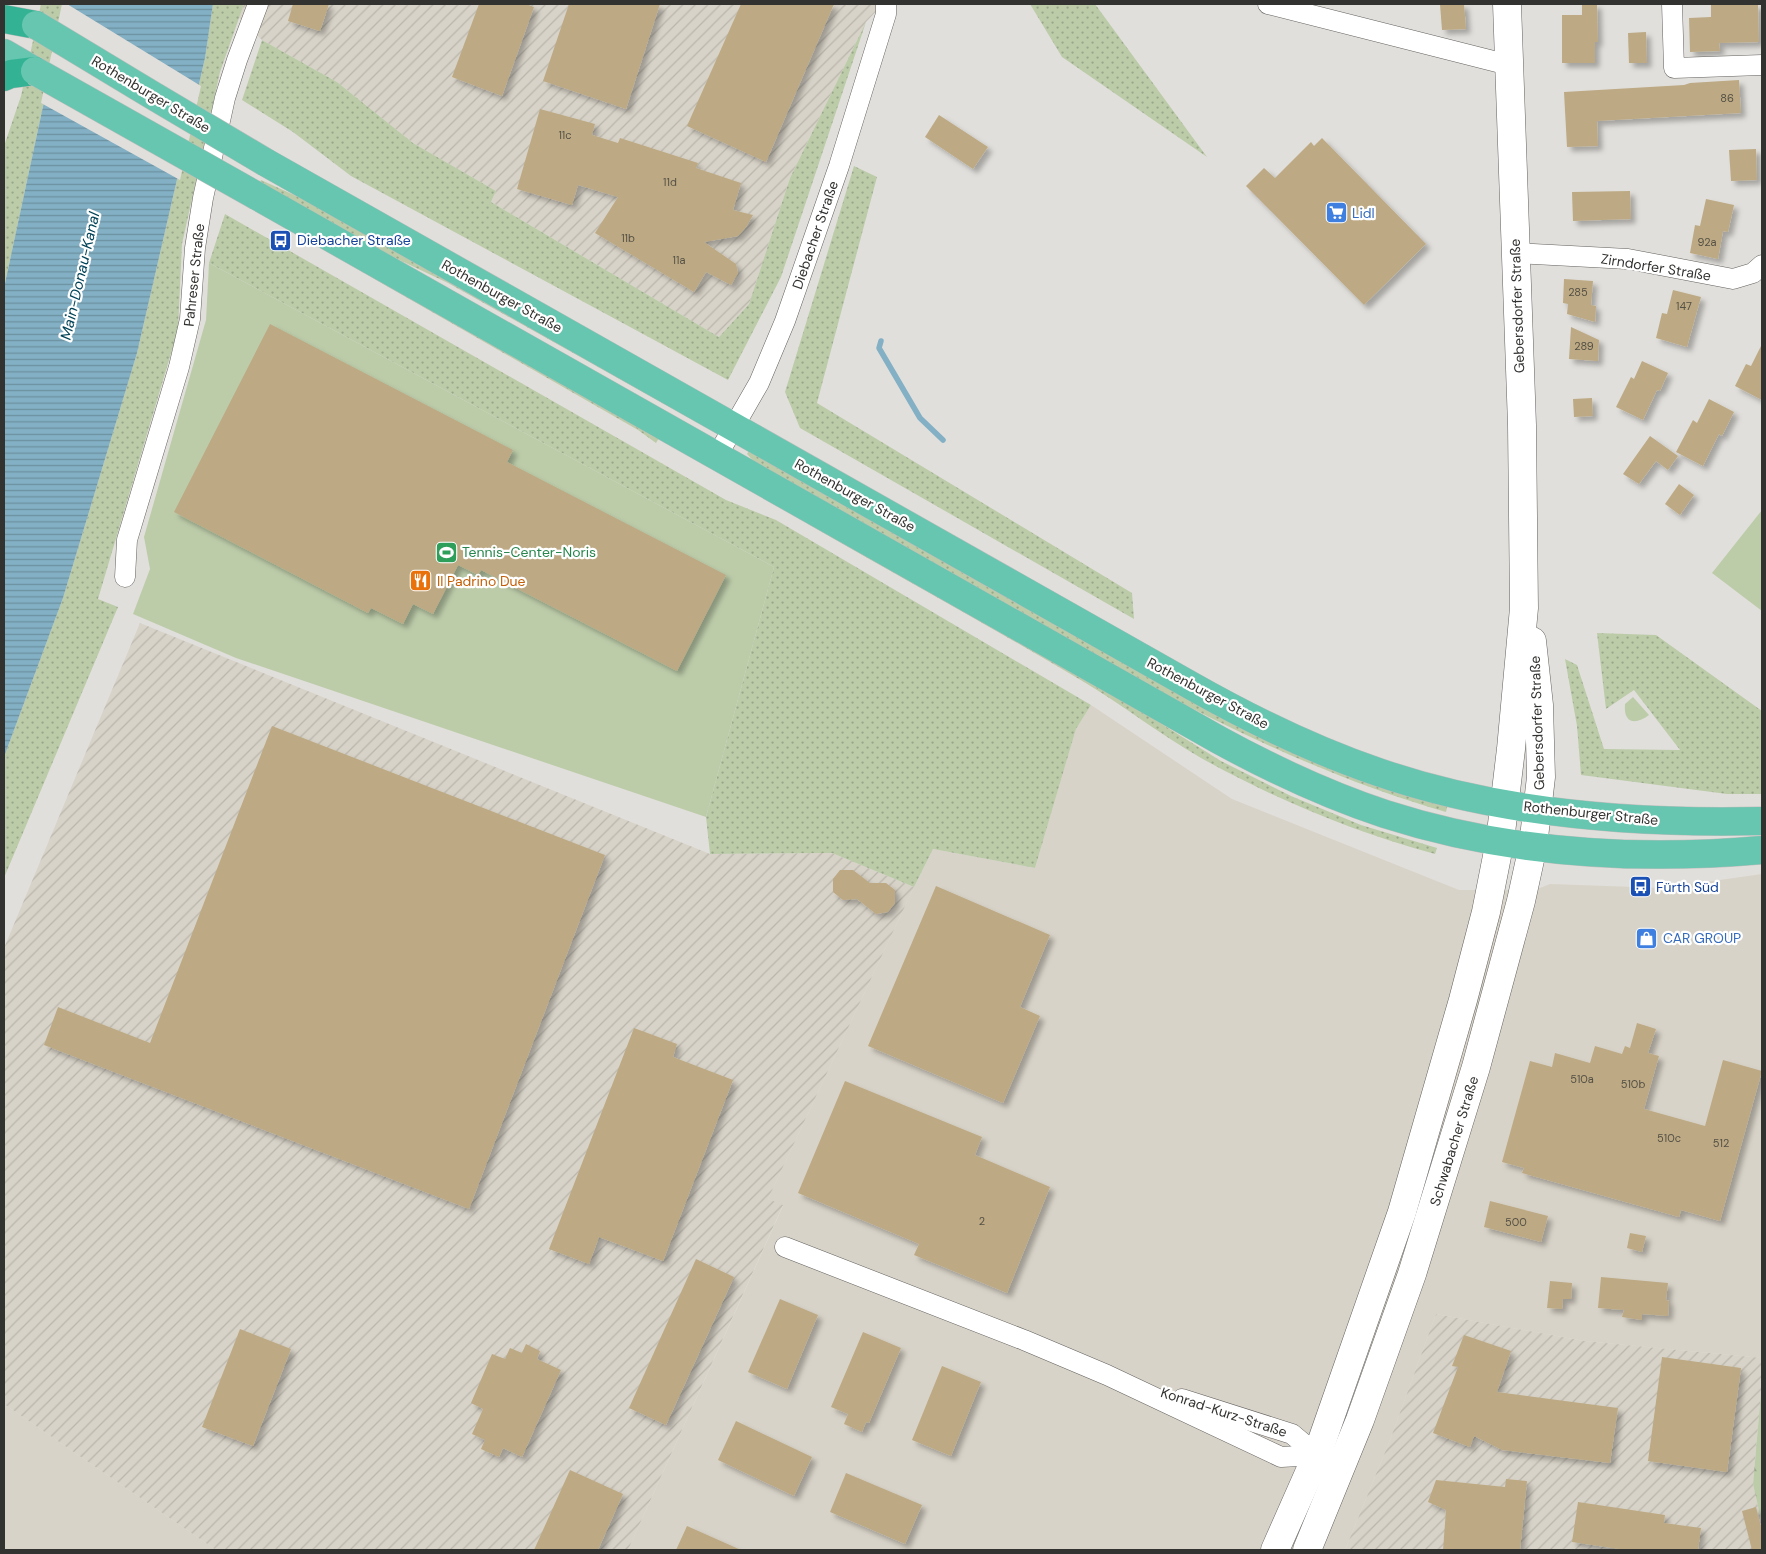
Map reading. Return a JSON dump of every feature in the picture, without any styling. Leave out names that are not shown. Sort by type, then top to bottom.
[{"type":"highway","points":[[4,19],[30,14]]},
{"type":"main road","name":"Rothenburger Straße","points":[[4,4],[30,14],[159,100],[264,162],[1170,674],[1267,726],[1378,772],[1444,791],[1505,804],[1599,816],[1650,820],[1762,821]]},
{"type":"main road","name":"Gebersdorfer Straße","points":[[1505,804],[1524,608],[1522,425],[1507,4]]},
{"type":"main road","points":[[4,53],[23,72],[257,196],[1176,716],[1268,765],[1383,813],[1432,827],[1500,841],[1584,852],[1637,854],[1762,850]]},
{"type":"main road","name":"Gebersdorfer Straße","points":[[1524,608],[1534,649],[1539,705],[1541,777],[1538,809]]},
{"type":"main road","name":"Schwabacher Straße","points":[[1275,1550],[1317,1455],[1402,1212],[1463,1000],[1488,905],[1505,804]]},
{"type":"main road","name":"Schwabacher Straße","points":[[1307,1550],[1367,1402],[1432,1211],[1488,1028],[1521,901],[1533,846],[1538,809]]},
{"type":"street","name":"Pahreser Straße","points":[[125,577],[127,540],[179,367],[190,319],[195,248],[203,198],[225,98],[258,4]]},
{"type":"street","name":"Diebacher Straße","points":[[716,456],[762,376],[796,291],[839,166],[886,14],[886,4]]},
{"type":"street","points":[[1268,4],[1508,64]]},
{"type":"street","points":[[1672,4],[1674,68],[1762,65]]},
{"type":"street","name":"Zirndorfer Straße","points":[[1515,252],[1628,260],[1733,279],[1753,272],[1762,265]]},
{"type":"street","name":"Konrad-Kurz-Straße","points":[[786,1247],[1107,1375],[1281,1457],[1317,1455]]},
{"type":"street","points":[[1317,1455],[1342,1466]]},
{"type":"shaded area","points":[[244,4],[883,4],[866,22],[790,178],[749,304],[719,337],[491,202],[496,191],[413,143],[337,82],[262,40],[239,18]]},
{"type":"shaded area","points":[[140,623],[710,854],[832,853],[914,887],[768,1199],[783,1205],[628,1550],[216,1550],[4,1404],[4,948]]},
{"type":"shaded area","points":[[1091,705],[1232,799],[1459,890],[1535,890],[1550,884],[1663,888],[1762,874],[1762,1358],[1584,1341],[1436,1314],[1390,1440],[1345,1550],[628,1550],[783,1206],[768,1199],[933,849],[1035,868],[1076,729]]},
{"type":"shaded area","points":[[1436,1314],[1584,1341],[1762,1358],[1762,1381],[1753,1484],[1762,1524],[1762,1550],[1345,1550],[1390,1440]]},
{"type":"shaded area","points":[[4,1404],[216,1550],[4,1550]]},
{"type":"green space","points":[[41,4],[65,4],[4,288],[4,146],[21,96]]},
{"type":"green space","points":[[213,4],[244,4],[220,72],[182,244],[178,330],[98,599],[118,607],[4,878],[4,757],[63,598],[137,353],[205,58]]},
{"type":"green space","points":[[1030,4],[1095,4],[1207,157],[1062,57]]},
{"type":"green space","points":[[866,22],[781,277],[728,380],[351,176],[293,132],[242,100],[262,40],[337,82],[413,143],[496,191],[491,202],[719,337],[749,304],[790,178]]},
{"type":"green space","points":[[854,166],[877,177],[817,403],[1132,593],[1134,619],[800,428],[785,392]]},
{"type":"green space","points":[[261,180],[325,209],[700,421],[698,423],[448,283],[393,257],[259,185]]},
{"type":"green space","points":[[225,214],[726,500],[776,520],[1091,705],[1076,729],[1035,868],[933,849],[914,887],[832,853],[710,854],[706,817],[774,567],[209,263]]},
{"type":"green space","points":[[310,242],[659,438],[656,443],[638,430]]},
{"type":"green space","name":"Tennis-Center-Noris","points":[[209,263],[774,567],[706,817],[236,658],[133,614],[150,569],[144,537],[206,320]]},
{"type":"green space","points":[[750,449],[1448,803],[1446,812],[1392,795],[1287,754],[1135,679],[760,468],[747,454]]},
{"type":"green space","points":[[1762,510],[1762,611],[1712,573]]},
{"type":"green space","points":[[810,520],[1096,683],[1221,761],[1291,796],[1361,825],[1437,848],[1435,854],[1344,825],[1286,801],[1229,773],[1186,749],[1084,682],[808,524]]},
{"type":"green space","points":[[1597,633],[1656,635],[1762,711],[1762,794],[1727,794],[1581,775],[1577,726],[1565,659],[1577,665],[1604,749],[1680,750],[1634,690],[1606,709]]},
{"type":"green space","points":[[1633,697],[1649,715],[1639,720],[1631,721],[1626,716],[1625,704]]},
{"type":"green space","points":[[1762,1381],[1762,1524],[1753,1484]]},
{"type":"water","name":"Main-Donau-Kanal","points":[[65,4],[213,4],[205,58],[137,353],[63,598],[4,757],[4,288]]},
{"type":"pier","points":[[62,4],[67,4],[201,86],[180,180],[41,103]]},
{"type":"building","points":[[293,4],[329,4],[320,31],[288,21]]},
{"type":"building","points":[[479,4],[526,4],[534,7],[502,96],[452,77]]},
{"type":"building","points":[[569,4],[660,4],[626,109],[543,81]]},
{"type":"building","points":[[741,4],[834,4],[766,162],[687,126]]},
{"type":"building","points":[[1440,4],[1464,4],[1466,29],[1442,30]]},
{"type":"building","points":[[1582,4],[1597,4],[1598,42],[1595,42],[1595,63],[1562,63],[1562,15],[1582,15]]},
{"type":"building","points":[[1711,4],[1758,4],[1759,42],[1719,43],[1720,51],[1690,52],[1689,18],[1711,17]]},
{"type":"building","points":[[1646,32],[1647,63],[1629,63],[1628,33]]},
{"type":"building","points":[[1739,80],[1741,113],[1597,121],[1598,146],[1567,147],[1564,92]]},
{"type":"building","points":[[540,109],[595,124],[592,135],[618,143],[620,138],[698,163],[696,168],[741,183],[733,210],[753,215],[746,227],[738,236],[704,242],[736,264],[738,273],[731,285],[706,272],[694,292],[595,233],[618,197],[578,185],[572,205],[517,189]]},
{"type":"building","points":[[939,115],[988,147],[973,169],[925,137]]},
{"type":"building","points":[[1322,138],[1426,244],[1364,305],[1246,186],[1264,168],[1275,178],[1311,142],[1314,146]]},
{"type":"building","points":[[1756,149],[1757,180],[1731,181],[1729,150]]},
{"type":"building","points":[[1630,191],[1631,219],[1573,221],[1572,192]]},
{"type":"building","points":[[1706,199],[1734,205],[1728,232],[1723,231],[1718,259],[1690,253],[1695,225],[1700,226]]},
{"type":"building","points":[[1564,279],[1593,281],[1591,305],[1596,306],[1595,322],[1567,314],[1568,304],[1563,303]]},
{"type":"building","points":[[1673,290],[1701,297],[1687,347],[1656,338],[1662,313],[1667,314]]},
{"type":"building","points":[[270,324],[513,450],[507,462],[726,575],[677,671],[481,570],[478,575],[458,565],[433,614],[413,604],[403,624],[371,608],[368,613],[174,512]]},
{"type":"building","points":[[1571,327],[1599,340],[1598,361],[1569,359]]},
{"type":"building","points":[[1762,344],[1762,400],[1735,386],[1746,364],[1751,366]]},
{"type":"building","points":[[1642,361],[1668,373],[1660,391],[1657,390],[1643,420],[1616,407],[1631,377],[1634,379]]},
{"type":"building","points":[[1592,398],[1593,416],[1574,417],[1573,399]]},
{"type":"building","points":[[1709,399],[1734,412],[1722,436],[1719,434],[1703,466],[1676,452],[1693,420],[1697,423]]},
{"type":"building","points":[[1650,436],[1678,456],[1668,470],[1656,461],[1639,484],[1623,474]]},
{"type":"building","points":[[1679,484],[1694,495],[1680,515],[1665,504]]},
{"type":"building","points":[[272,726],[605,855],[469,1209],[44,1045],[58,1007],[150,1043]]},
{"type":"building","points":[[840,870],[853,870],[870,883],[886,883],[895,890],[895,903],[888,912],[876,914],[857,899],[843,900],[833,892],[833,879]]},
{"type":"building","points":[[936,886],[1050,935],[1020,1007],[1040,1016],[1003,1103],[868,1046]]},
{"type":"building","points":[[1637,1023],[1656,1029],[1648,1053],[1659,1056],[1644,1109],[1705,1126],[1723,1060],[1762,1071],[1720,1221],[1681,1210],[1679,1217],[1522,1173],[1524,1168],[1502,1162],[1530,1061],[1552,1067],[1555,1053],[1590,1063],[1595,1046],[1622,1054],[1625,1046],[1630,1048]]},
{"type":"building","points":[[634,1028],[677,1044],[673,1057],[733,1080],[663,1261],[599,1237],[589,1264],[549,1249]]},
{"type":"building","points":[[845,1081],[982,1137],[975,1155],[1050,1187],[1007,1293],[914,1255],[919,1244],[798,1193]]},
{"type":"building","points":[[1490,1201],[1548,1216],[1541,1242],[1484,1227]]},
{"type":"building","points":[[1630,1233],[1646,1236],[1642,1252],[1627,1248]]},
{"type":"building","points":[[696,1259],[734,1277],[666,1425],[629,1408]]},
{"type":"building","points":[[1601,1277],[1668,1283],[1666,1300],[1669,1301],[1668,1316],[1642,1314],[1642,1320],[1622,1317],[1624,1310],[1598,1308]]},
{"type":"building","points":[[1550,1281],[1572,1283],[1571,1299],[1563,1299],[1562,1309],[1547,1308]]},
{"type":"building","points":[[780,1299],[818,1315],[787,1389],[748,1372]]},
{"type":"building","points":[[240,1329],[291,1349],[253,1446],[202,1427]]},
{"type":"building","points":[[863,1332],[901,1348],[869,1423],[866,1422],[862,1432],[844,1424],[848,1414],[831,1407]]},
{"type":"building","points":[[1464,1335],[1511,1351],[1497,1392],[1618,1408],[1610,1463],[1502,1450],[1474,1436],[1470,1447],[1433,1433],[1458,1367],[1452,1366]]},
{"type":"building","points":[[526,1344],[540,1351],[537,1359],[561,1370],[522,1457],[503,1448],[499,1457],[481,1449],[485,1440],[472,1434],[483,1409],[471,1403],[492,1354],[505,1359],[510,1348],[522,1353]]},
{"type":"building","points":[[1662,1357],[1741,1368],[1727,1472],[1648,1461]]},
{"type":"building","points":[[942,1366],[981,1382],[951,1456],[912,1440]]},
{"type":"building","points":[[736,1421],[812,1457],[794,1496],[718,1460]]},
{"type":"building","points":[[570,1470],[623,1494],[598,1550],[534,1550]]},
{"type":"building","points":[[846,1473],[922,1505],[905,1544],[830,1512]]},
{"type":"building","points":[[1506,1479],[1527,1481],[1520,1550],[1443,1550],[1446,1510],[1428,1502],[1436,1480],[1505,1487]]},
{"type":"building","points":[[1578,1502],[1665,1515],[1664,1523],[1701,1528],[1698,1550],[1626,1550],[1572,1542]]},
{"type":"building","points":[[1756,1507],[1762,1531],[1762,1550],[1752,1550],[1742,1511]]},
{"type":"building","points":[[687,1526],[741,1550],[676,1550]]},
{"type":"waterway","points":[[881,341],[879,348],[920,418],[943,440]]},
{"type":"place","name":"Lidl","points":[[1336,213]]},
{"type":"place","name":"Diebacher Straße","points":[[281,240]]},
{"type":"place","name":"Tennis-Center-Noris","points":[[446,552]]},
{"type":"place","name":"Il Padrino Due","points":[[421,581]]},
{"type":"place","name":"Fürth Süd","points":[[1640,887]]},
{"type":"place","name":"CAR GROUP","points":[[1647,938]]}]
